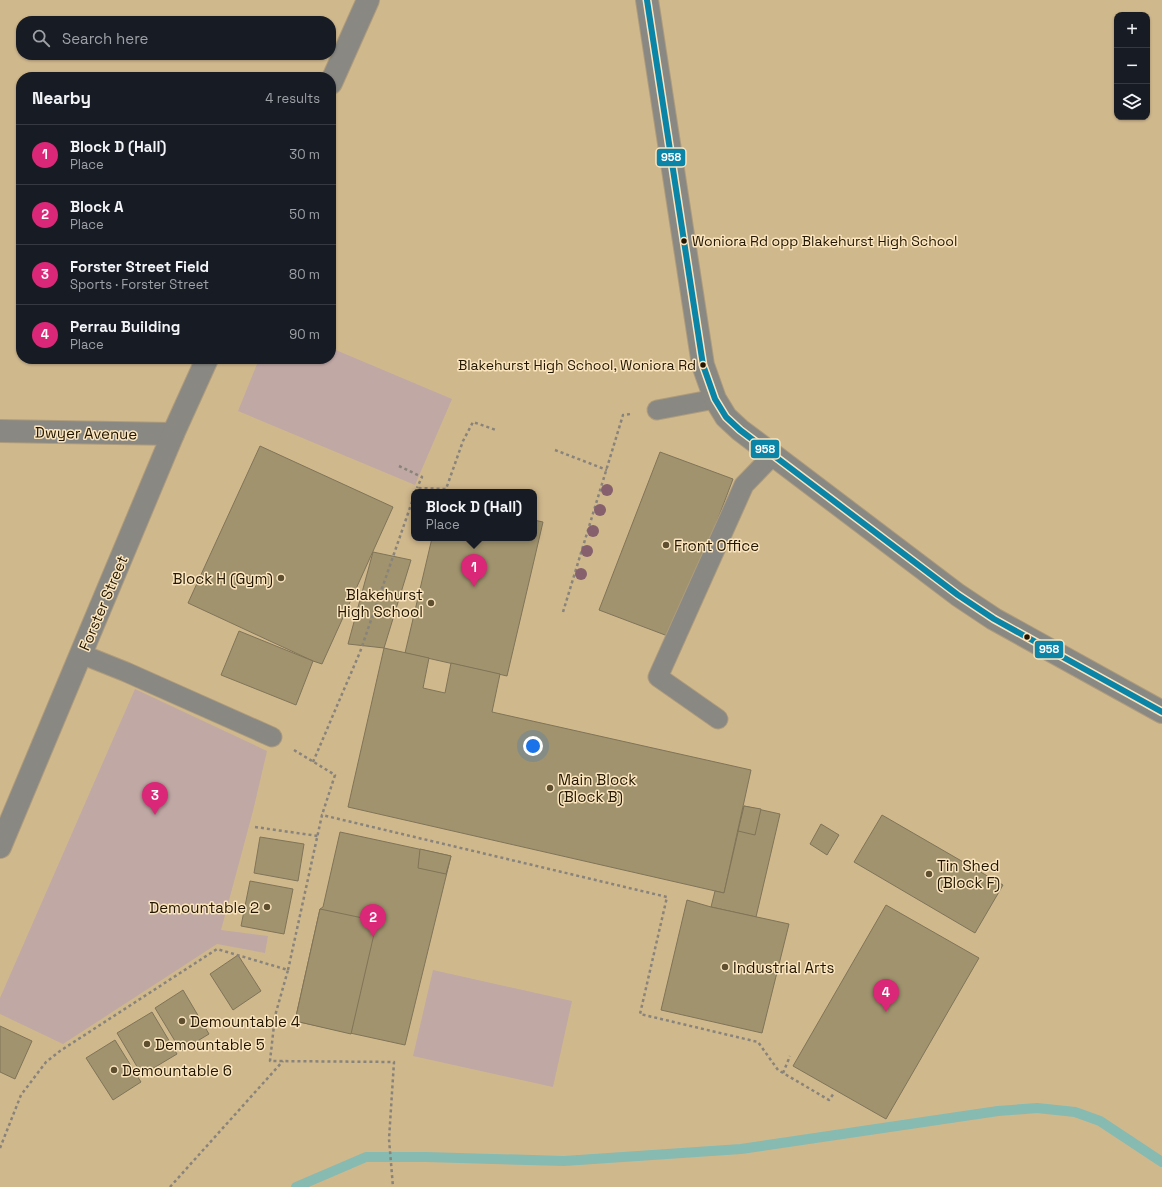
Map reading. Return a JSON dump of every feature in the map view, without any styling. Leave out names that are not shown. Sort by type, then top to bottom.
[{"type":"street","points":[[336,72],[368,0]]},
{"type":"street","points":[[647,0],[703,365],[715,399],[726,417],[740,430],[774,454],[958,594],[994,619],[1162,712]]},
{"type":"street","name":"Forster Street","points":[[0,847],[173,434],[205,364]]},
{"type":"street","name":"Dwyer Avenue","points":[[0,431],[173,434]]},
{"type":"lane","points":[[657,410],[715,399]]},
{"type":"lane","points":[[718,719],[658,677],[744,485],[774,454]]},
{"type":"lane","points":[[81,654],[126,672],[272,736]]},
{"type":"path","points":[[563,612],[623,415],[657,410]]},
{"type":"path","points":[[399,466],[422,477],[417,488],[446,489],[464,441],[473,422],[496,430]]},
{"type":"path","points":[[555,450],[607,470]]},
{"type":"path","points":[[313,762],[360,652],[411,505]]},
{"type":"path","points":[[272,736],[335,776],[322,815],[288,970],[275,1016],[270,1061],[394,1062],[389,1139],[393,1187]]},
{"type":"path","points":[[322,815],[667,897],[640,1014],[758,1042],[778,1070],[829,1100],[834,1093]]},
{"type":"path","points":[[255,827],[318,836]]},
{"type":"path","points":[[0,1148],[21,1095],[46,1062],[60,1051],[217,950],[288,970]]},
{"type":"path","points":[[783,1073],[790,1056]]},
{"type":"path","points":[[170,1187],[283,1061]]},
{"type":"shaded area","points":[[336,350],[452,399],[415,485],[238,411],[257,364],[336,364]]},
{"type":"shaded area","points":[[135,689],[267,751],[253,811],[221,930],[268,936],[265,953],[217,944],[63,1044],[0,1014],[0,998]]},
{"type":"shaded area","points":[[433,970],[572,1001],[553,1087],[413,1056]]},
{"type":"building","name":"Block H (Gym)","points":[[260,446],[393,507],[322,664],[188,603]]},
{"type":"building","name":"Front Office","points":[[660,452],[733,479],[673,638],[599,610]]},
{"type":"building","points":[[537,521],[543,522],[507,676],[405,653],[431,541],[537,541]]},
{"type":"building","points":[[373,552],[411,560],[384,648],[348,644]]},
{"type":"building","points":[[239,631],[313,661],[296,705],[221,675]]},
{"type":"building","name":"Main Block (Block B)","points":[[384,648],[429,658],[423,688],[445,693],[451,663],[500,674],[492,712],[751,770],[724,893],[348,807]]},
{"type":"building","points":[[744,806],[780,814],[756,917],[711,907],[715,891],[724,893]]},
{"type":"building","points":[[744,806],[761,809],[755,835],[738,831]]},
{"type":"building","name":"Tin Shed (Block F)","points":[[882,815],[1003,885],[975,933],[854,862]]},
{"type":"building","points":[[821,824],[839,835],[827,855],[810,844]]},
{"type":"building","points":[[340,832],[451,856],[405,1045],[295,1021],[320,909],[323,907]]},
{"type":"building","points":[[260,837],[304,844],[298,881],[254,873]]},
{"type":"building","points":[[420,849],[451,856],[446,874],[418,868]]},
{"type":"building","name":"Demountable 2","points":[[250,881],[293,889],[284,934],[241,926]]},
{"type":"building","name":"Industrial Arts","points":[[687,900],[711,907],[789,924],[762,1033],[661,1010]]},
{"type":"building","points":[[886,905],[979,958],[886,1119],[793,1066]]},
{"type":"building","points":[[320,909],[377,921],[351,1034],[295,1021]]},
{"type":"building","points":[[238,955],[261,991],[233,1010],[210,974]]},
{"type":"building","name":"Demountable 4","points":[[183,990],[209,1034],[181,1051],[155,1008]]},
{"type":"building","name":"Demountable 5","points":[[152,1012],[177,1054],[142,1075],[117,1033]]},
{"type":"building","points":[[0,1026],[32,1041],[15,1079],[0,1072]]},
{"type":"building","name":"Demountable 6","points":[[115,1040],[141,1082],[113,1100],[86,1058]]},
{"type":"waterway","points":[[296,1187],[366,1157],[426,1157],[564,1161],[741,1149],[998,1111],[1037,1108],[1075,1112],[1100,1121],[1162,1162]]},
{"type":"transit line","name":"958","points":[[647,0],[703,365],[715,399],[726,417],[740,430],[958,595],[994,619],[1162,712]]},
{"type":"place","name":"Woniora Rd opp Blakehurst High School","points":[[684,241]]},
{"type":"place","name":"Blakehurst High School, Woniora Rd","points":[[703,365]]},
{"type":"place","name":"Front Office","points":[[666,545]]},
{"type":"place","name":"Block H (Gym)","points":[[281,578]]},
{"type":"place","name":"Block D (Hall)","points":[[474,587]]},
{"type":"place","name":"Blakehurst High School","points":[[431,603]]},
{"type":"place","name":"Main Block (Block B)","points":[[550,788]]},
{"type":"place","name":"Forster Street Field","points":[[155,815]]},
{"type":"place","name":"Tin Shed (Block F)","points":[[929,874]]},
{"type":"place","name":"Demountable 2","points":[[267,907]]},
{"type":"place","name":"Block A","points":[[373,937]]},
{"type":"place","name":"Industrial Arts","points":[[725,967]]},
{"type":"place","name":"Perrau Building","points":[[886,1012]]},
{"type":"place","name":"Demountable 4","points":[[182,1021]]},
{"type":"place","name":"Demountable 5","points":[[147,1044]]},
{"type":"place","name":"Demountable 6","points":[[114,1070]]}]
